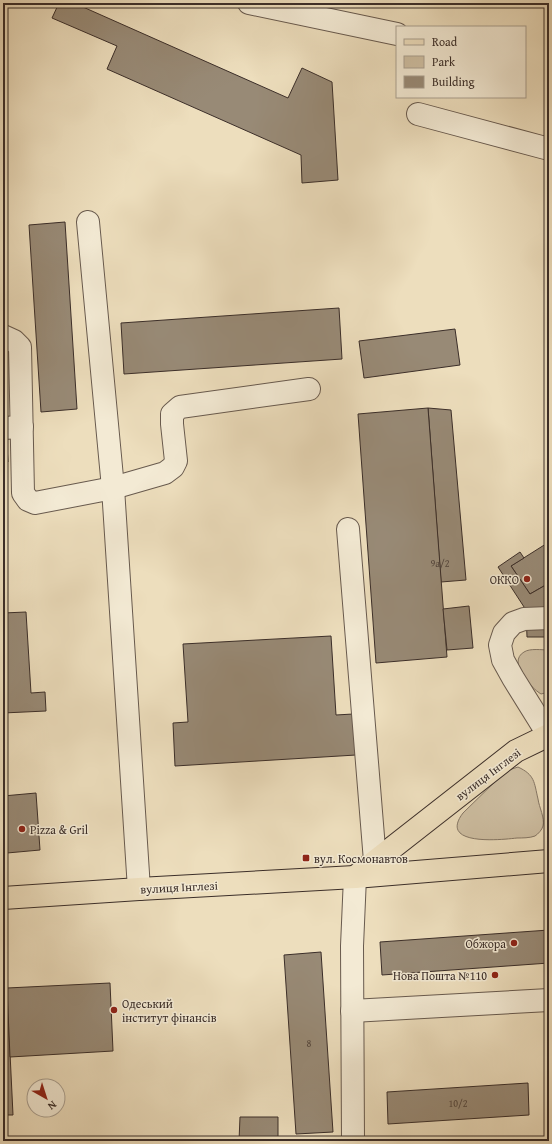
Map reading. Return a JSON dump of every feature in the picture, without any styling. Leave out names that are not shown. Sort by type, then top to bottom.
[{"type":"main road","name":"вулиця Інглезі","points":[[355,877],[516,751],[549,736]]},
{"type":"main road","name":"вулиця Інглезі","points":[[3,898],[355,877],[549,861]]},
{"type":"lane","points":[[249,3],[396,34]]},
{"type":"lane","points":[[418,114],[549,149]]},
{"type":"lane","points":[[88,222],[113,488],[139,889]]},
{"type":"lane","points":[[3,336],[14,341],[20,348],[12,428],[24,493],[28,500],[35,503],[113,488],[165,473],[173,467],[176,461],[172,414],[180,406],[309,389]]},
{"type":"lane","points":[[348,529],[375,861]]},
{"type":"lane","points":[[549,618],[524,619],[513,623],[504,634],[500,646],[503,660],[549,736]]},
{"type":"lane","points":[[353,1141],[352,946],[355,877]]},
{"type":"lane","points":[[352,1011],[549,1000]]},
{"type":"green space","points":[[549,650],[549,692],[541,694],[522,674],[518,662],[519,656],[527,651]]},
{"type":"green space","points":[[518,767],[528,773],[533,780],[543,820],[539,833],[528,838],[486,840],[474,839],[465,836],[458,831],[457,824],[463,813],[506,771]]},
{"type":"building","points":[[59,3],[74,3],[288,98],[302,68],[332,82],[338,180],[302,183],[301,155],[107,69],[117,46],[52,18]]},
{"type":"building","points":[[65,222],[77,409],[41,412],[29,225]]},
{"type":"building","points":[[339,308],[342,359],[124,374],[121,323]]},
{"type":"building","points":[[455,329],[460,365],[364,378],[359,341]]},
{"type":"building","points":[[428,408],[451,410],[466,580],[441,582]]},
{"type":"building","points":[[428,408],[447,657],[376,663],[358,414]]},
{"type":"building","points":[[3,429],[6,429],[8,462],[3,462]]},
{"type":"building","points":[[549,542],[549,583],[530,594],[511,566]]},
{"type":"building","points":[[520,552],[524,558],[511,566],[530,594],[544,586],[549,594],[549,637],[527,637],[526,610],[498,567]]},
{"type":"building","points":[[469,606],[473,648],[447,650],[443,609]]},
{"type":"building","points":[[26,612],[31,693],[45,692],[46,711],[3,713],[3,613]]},
{"type":"building","points":[[331,636],[336,715],[353,714],[356,755],[175,766],[173,723],[188,722],[183,644]]},
{"type":"building","name":"Pizza & Gril","points":[[36,793],[40,850],[7,853],[3,796]]},
{"type":"building","points":[[549,930],[549,963],[382,975],[380,942]]},
{"type":"building","points":[[321,952],[333,1132],[296,1134],[284,955]]},
{"type":"building","points":[[3,970],[6,970],[13,1115],[3,1115]]},
{"type":"building","points":[[110,983],[113,1051],[10,1057],[7,988]]},
{"type":"building","points":[[528,1083],[529,1115],[388,1124],[387,1092]]},
{"type":"building","points":[[240,1117],[278,1117],[278,1141],[239,1141]]},
{"type":"place","name":"ОККО","points":[[527,579]]},
{"type":"place","name":"Pizza & Gril","points":[[22,829]]},
{"type":"place","name":"вул. Космонавтов","points":[[306,858]]},
{"type":"place","name":"Обжора","points":[[514,943]]},
{"type":"place","name":"Нова Пошта №110","points":[[495,975]]},
{"type":"place","name":"Одеський інститут фінансів","points":[[114,1010]]}]
